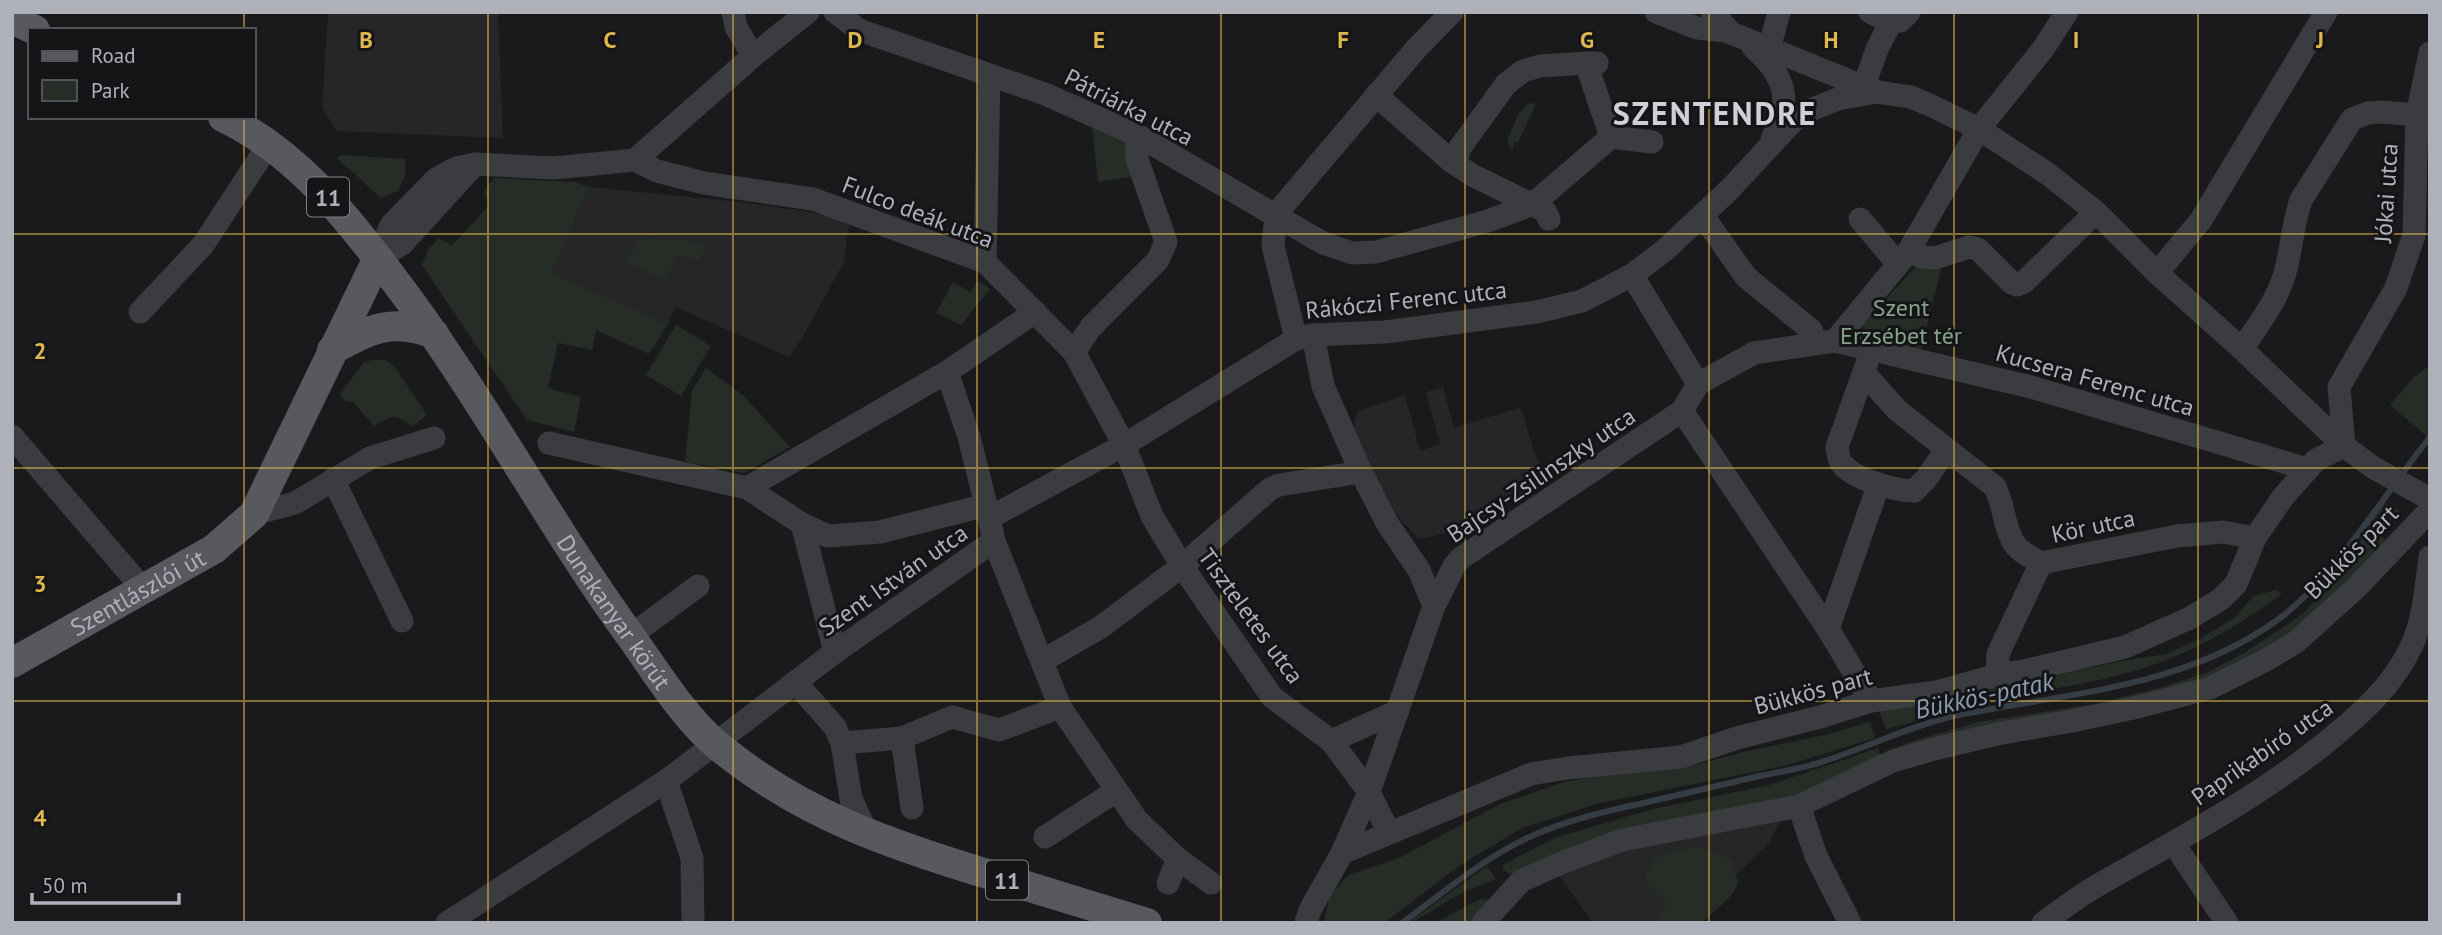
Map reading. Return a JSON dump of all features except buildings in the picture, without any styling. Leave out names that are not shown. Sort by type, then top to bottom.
[{"type":"main road","points":[[12,19],[31,28]]},
{"type":"main road","name":"Dunakanyar körút","points":[[226,119],[270,144],[319,186],[349,219],[434,334],[609,608],[675,699],[715,744],[792,798],[868,835],[1147,923]]},
{"type":"main road","name":"Szentlászlói út","points":[[12,663],[214,549],[254,514],[378,258]]},
{"type":"main road","points":[[332,350],[368,331],[391,325],[416,327],[434,334]]},
{"type":"street","points":[[733,12],[736,27],[753,56]]},
{"type":"street","points":[[378,258],[391,225],[436,179],[456,168],[478,165],[554,168],[635,160],[753,56],[808,12]]},
{"type":"street","name":"Pátriárka utca","points":[[835,12],[859,30],[1045,94],[1137,135],[1323,243],[1352,253],[1376,252],[1488,221],[1541,211],[1611,137]]},
{"type":"street","points":[[1434,607],[1419,570],[1387,523],[1361,472],[1323,386],[1273,246],[1276,214],[1376,95],[1452,12]]},
{"type":"street","points":[[1656,12],[1697,28],[1728,29],[1771,50],[1868,87],[1911,97],[1979,129],[2048,174],[2095,212],[2344,446],[2427,501]]},
{"type":"street","points":[[1765,151],[1781,118],[1783,101],[1783,85],[1771,50],[1779,12]]},
{"type":"street","points":[[1868,87],[1900,17],[1870,12]]},
{"type":"street","points":[[1703,216],[1746,276],[1826,342],[1903,258],[1979,129],[2043,49],[2067,12]]},
{"type":"street","points":[[2157,273],[2201,220],[2326,12]]},
{"type":"street","name":"Jókai utca","points":[[2344,446],[2339,387],[2396,288],[2422,232],[2417,115],[2430,53]]},
{"type":"street","points":[[1451,160],[1506,84],[1523,71],[1540,66],[1592,63],[1611,137],[1652,142]]},
{"type":"street","points":[[985,262],[989,75]]},
{"type":"street","name":"Rákóczi Ferenc utca","points":[[1124,445],[1305,337],[1385,332],[1537,312],[1582,301],[1632,275],[1703,216],[1794,120],[1868,87]]},
{"type":"street","points":[[1376,95],[1451,160],[1541,211]]},
{"type":"street","points":[[2242,349],[2278,293],[2301,200],[2353,119],[2368,113],[2381,112],[2417,115]]},
{"type":"street","points":[[1074,352],[1091,327],[1158,260],[1166,242],[1137,159],[1137,135]]},
{"type":"street","points":[[140,312],[203,245],[270,144]]},
{"type":"street","name":"Fulco deák utca","points":[[635,160],[657,171],[704,183],[813,199],[985,262],[1074,352],[1124,445]]},
{"type":"street","points":[[1860,219],[1903,258],[1935,258],[1969,247],[1978,249],[2017,285],[2024,282],[2095,212]]},
{"type":"street","points":[[1632,275],[1698,384],[1682,411],[1828,629],[1871,701]]},
{"type":"street","points":[[747,488],[947,372],[1035,312]]},
{"type":"street","name":"Kucsera Ferenc utca","points":[[1698,384],[1754,353],[1826,342],[1871,349],[2031,387],[2307,469]]},
{"type":"street","points":[[1871,349],[1837,447],[1839,460],[1844,466],[1878,486],[1914,491],[1926,480],[1946,450]]},
{"type":"street","points":[[549,443],[747,488],[802,524],[828,536],[880,532],[987,512],[969,437],[947,372]]},
{"type":"street","name":"Kör utca","points":[[1864,373],[1897,410],[1994,487],[2001,499],[2012,541],[2019,550],[2042,563],[2178,536],[2223,532],[2255,538]]},
{"type":"street","name":"Bajcsy-Zsilinszky utca","points":[[1342,853],[1369,792],[1434,607],[1454,566],[1461,558],[1682,411]]},
{"type":"street","points":[[12,436],[144,590]]},
{"type":"street","name":"Szentlászlói út","points":[[254,514],[295,503],[370,458],[434,438]]},
{"type":"street","name":"Szent István utca","points":[[447,923],[666,781],[835,652],[994,541],[987,512],[1124,445]]},
{"type":"street","name":"Tiszteletes utca","points":[[1124,445],[1152,516],[1182,566],[1272,697],[1331,741],[1369,792],[1389,833]]},
{"type":"street","name":"Bükkös part","points":[[1342,853],[1531,774],[1681,757],[1737,738],[1871,701],[1936,692],[1997,675],[2125,648],[2190,618],[2221,599],[2235,584],[2255,538],[2270,513],[2316,460],[2344,446]]},
{"type":"street","points":[[1042,661],[1101,627],[1182,566],[1270,489],[1279,485],[1361,472]]},
{"type":"street","points":[[333,479],[401,621]]},
{"type":"street","points":[[1828,629],[1878,486]]},
{"type":"street","name":"Bükkös part","points":[[1483,923],[1521,881],[1622,840],[1799,806],[1903,758],[1967,740],[2138,707],[2220,683],[2296,642],[2356,589],[2427,501]]},
{"type":"street","points":[[802,524],[835,652]]},
{"type":"street","points":[[994,541],[1060,707],[1137,820],[1178,859],[1210,883]]},
{"type":"street","name":"Paprikabíró utca","points":[[2043,923],[2097,886],[2174,844],[2271,784],[2364,711],[2387,687],[2413,643],[2422,609],[2430,557]]},
{"type":"street","points":[[1997,675],[1998,654],[2042,563]]},
{"type":"street","points":[[629,636],[698,586]]},
{"type":"street","points":[[795,682],[835,727],[842,743],[851,799],[868,835]]},
{"type":"street","points":[[842,743],[902,738],[952,718],[999,730],[1060,707]]},
{"type":"street","points":[[1331,741],[1398,711]]},
{"type":"street","points":[[902,738],[912,808]]},
{"type":"street","points":[[666,781],[692,858],[694,923]]},
{"type":"street","points":[[1045,837],[1116,791]]},
{"type":"street","points":[[1799,806],[1816,856],[1850,923]]},
{"type":"street","points":[[2174,844],[2227,923]]},
{"type":"street","points":[[1306,923],[1310,909],[1342,853]]},
{"type":"street","points":[[1168,883],[1178,859]]},
{"type":"shaded area","points":[[328,12],[498,12],[503,138],[337,131],[322,108]]},
{"type":"shaded area","points":[[589,187],[741,202],[850,218],[844,262],[789,357],[675,307],[668,324],[552,273]]},
{"type":"shaded area","points":[[1443,387],[1454,428],[1521,407],[1533,449],[1548,484],[1523,494],[1465,529],[1419,539],[1384,502],[1353,432],[1357,411],[1405,395],[1420,451],[1440,444],[1426,392]]},
{"type":"shaded area","points":[[1785,809],[1770,842],[1737,874],[1684,880],[1673,923],[1593,923],[1553,867]]},
{"type":"green space","points":[[1529,103],[1536,104],[1512,150],[1507,141],[1518,115]]},
{"type":"green space","points":[[1092,127],[1106,127],[1128,137],[1136,176],[1098,182]]},
{"type":"green space","points":[[341,155],[405,159],[405,176],[398,191],[381,198],[337,158]]},
{"type":"green space","points":[[494,178],[575,182],[589,187],[552,273],[668,324],[649,354],[596,330],[592,350],[558,343],[548,388],[581,397],[574,432],[527,420],[422,265],[428,250],[438,238],[452,245],[489,206],[484,191]]},
{"type":"green space","points":[[639,236],[645,239],[707,242],[699,261],[677,255],[665,280],[627,263]]},
{"type":"green space","name":"Szent Erzsébet tér","points":[[1943,260],[1921,351],[1866,342],[1862,325],[1920,262]]},
{"type":"green space","points":[[978,281],[990,289],[961,325],[936,313],[953,282],[970,292]]},
{"type":"green space","points":[[676,325],[711,346],[681,396],[646,375]]},
{"type":"green space","points":[[385,360],[394,366],[427,415],[413,426],[394,417],[374,426],[353,402],[345,401],[340,394],[364,362]]},
{"type":"green space","points":[[2430,365],[2430,439],[2390,405],[2413,378]]},
{"type":"green space","points":[[706,368],[744,396],[790,447],[744,473],[685,462],[692,391]]},
{"type":"green space","points":[[2385,503],[2400,511],[2381,530],[2385,543],[2293,635],[2220,678],[1896,755],[1897,748],[1910,742],[1978,722],[2100,703],[2208,672],[2244,653],[2304,613],[2360,550],[2361,533]]},
{"type":"green space","points":[[2276,590],[2282,594],[2224,632],[2177,656],[2136,671],[2057,688],[1950,704],[1947,713],[1886,729],[1878,708],[1893,701],[2023,683],[2166,654],[2202,638],[2238,615],[2253,596]]},
{"type":"green space","points":[[1870,722],[1875,738],[1784,766],[1600,803],[1522,828],[1459,866],[1384,923],[1324,923],[1329,897],[1348,875],[1399,858],[1500,804],[1564,782],[1691,766]]},
{"type":"green space","points":[[1878,748],[1882,759],[1802,796],[1528,866],[1510,874],[1503,870],[1503,865],[1554,838],[1653,809],[1770,785]]},
{"type":"green space","points":[[1696,846],[1732,859],[1738,884],[1729,898],[1701,923],[1654,923],[1667,902],[1644,880],[1655,858]]},
{"type":"green space","points":[[1487,866],[1496,879],[1463,892],[1413,922],[1412,920]]},
{"type":"green space","points":[[1480,899],[1493,900],[1472,923],[1435,923]]},
{"type":"waterway","name":"Bükkös-patak","points":[[1402,923],[1499,853],[1534,835],[1570,822],[1815,764],[1954,716],[2126,684],[2168,673],[2208,658],[2247,639],[2284,615],[2304,597],[2342,554],[2430,437]]},
{"type":"district","name":"SZENTENDRE","points":[[1715,113]]}]
